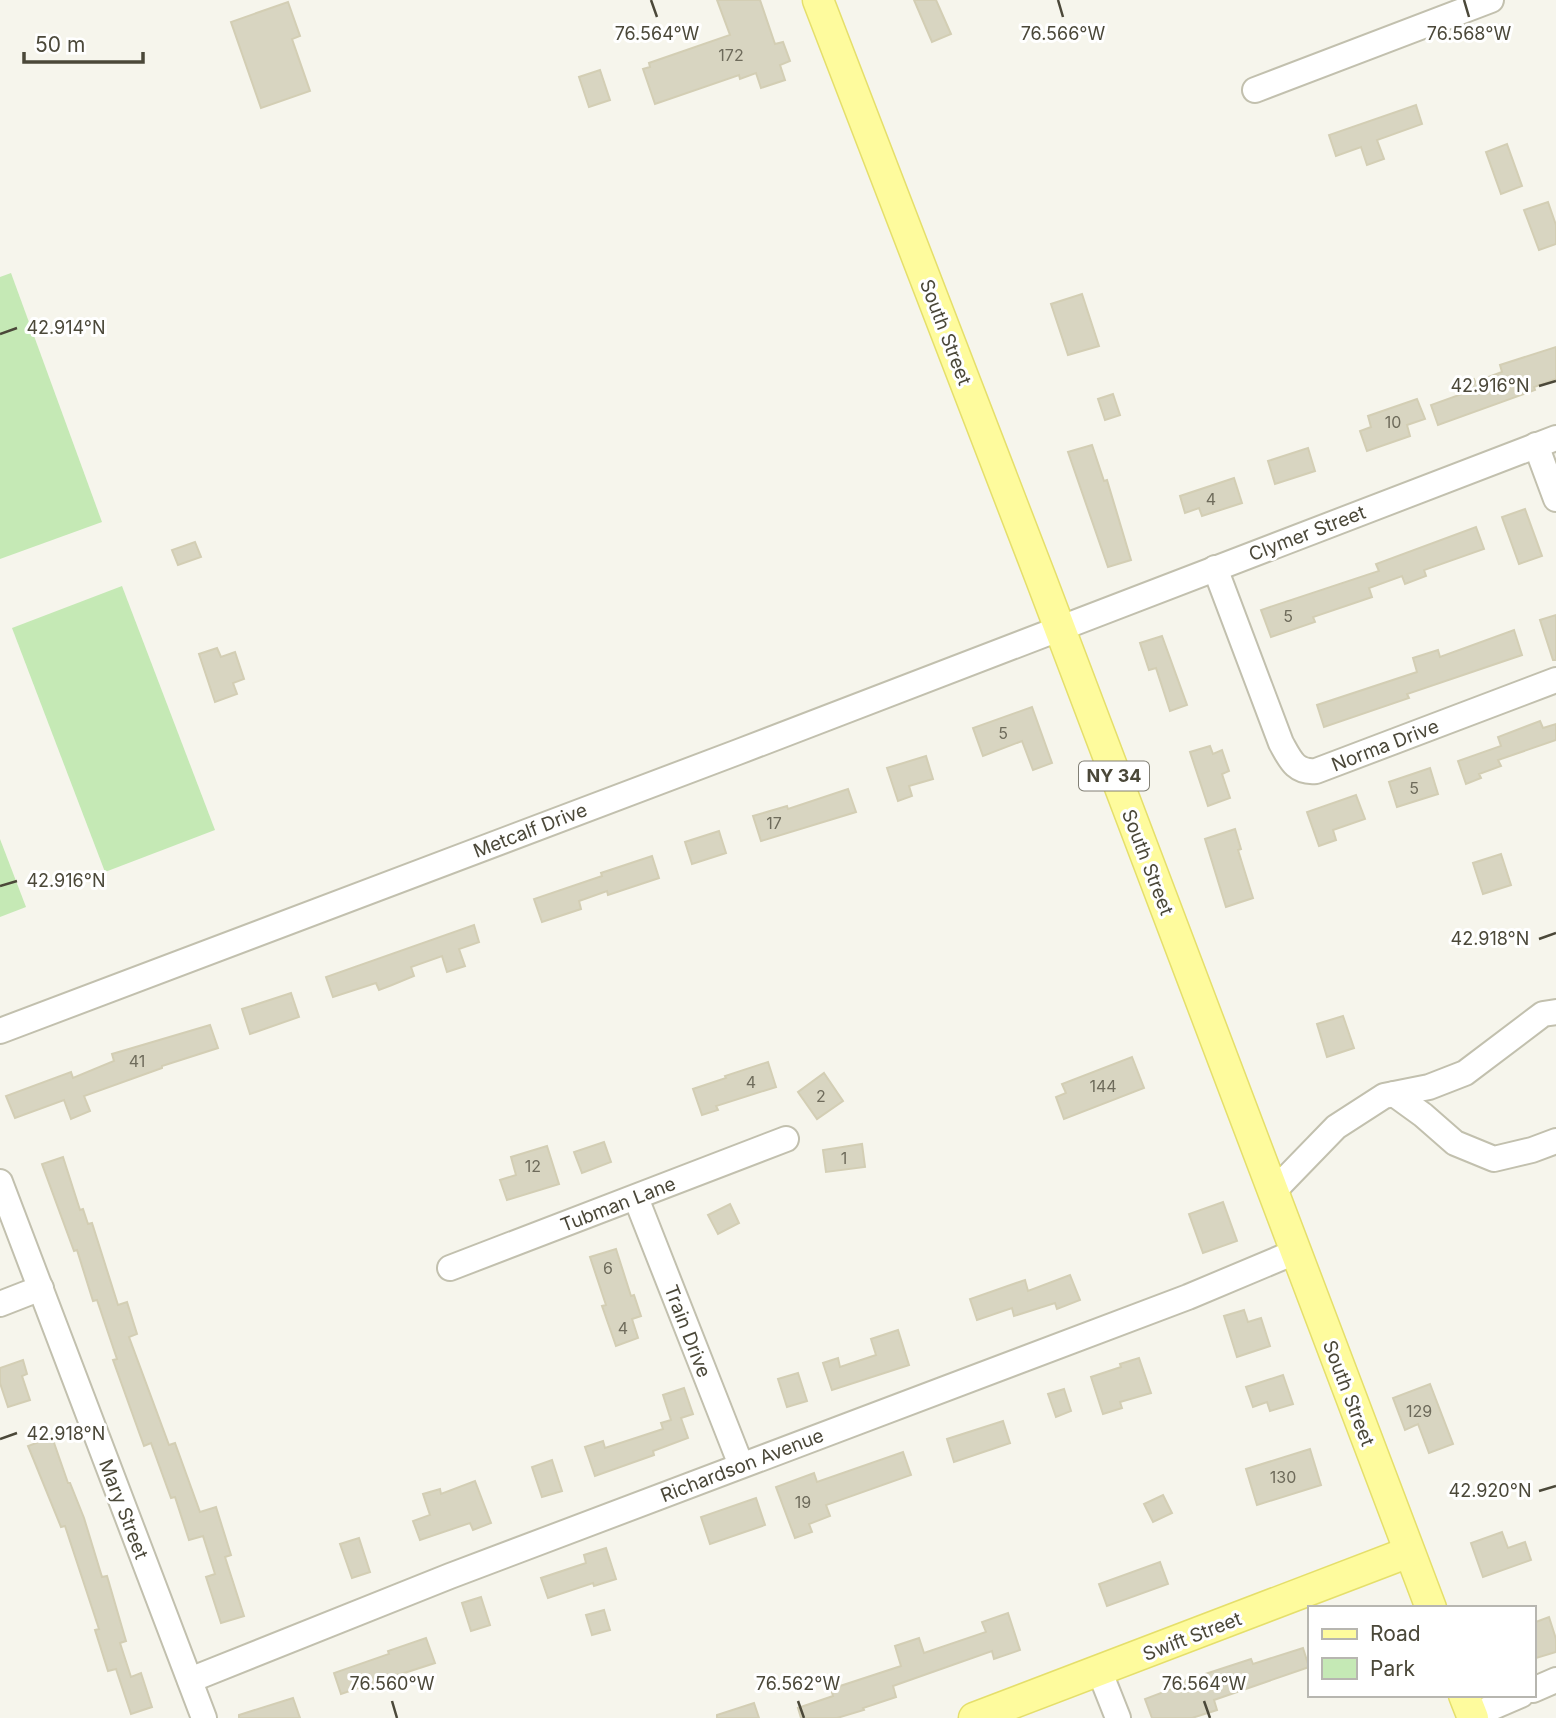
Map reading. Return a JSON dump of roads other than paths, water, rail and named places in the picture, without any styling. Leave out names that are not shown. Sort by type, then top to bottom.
[{"type":"main road","name":"South Street","points":[[818,0],[1430,1606]]},
{"type":"main road","name":"Swift Street","points":[[974,1718],[1409,1552]]},
{"type":"street","points":[[1255,90],[1491,0]]},
{"type":"street","name":"Clymer Street","points":[[1059,628],[1546,442]]},
{"type":"street","points":[[1546,442],[1556,499]]},
{"type":"street","name":"Norma Drive","points":[[1216,568],[1281,743],[1290,761],[1299,769],[1316,771],[1556,680]]},
{"type":"street","name":"Metcalf Drive","points":[[0,1031],[1059,628]]},
{"type":"street","points":[[1273,1192],[1336,1127],[1384,1096],[1429,1087],[1465,1073],[1543,1014],[1556,1012]]},
{"type":"street","points":[[1394,1094],[1455,1143],[1494,1159],[1556,1141]]},
{"type":"street","name":"Tubman Lane","points":[[450,1268],[786,1139]]},
{"type":"street","name":"Mary Street","points":[[0,1182],[204,1718]]},
{"type":"street","name":"Train Drive","points":[[636,1198],[741,1465]]},
{"type":"street","name":"Richardson Avenue","points":[[190,1680],[437,1581],[1188,1297],[1295,1252]]},
{"type":"street","points":[[0,1304],[41,1288]]},
{"type":"street","points":[[1099,1670],[1118,1718]]},
{"type":"street","points":[[1535,1689],[1556,1681]]},
{"type":"street","points":[[1470,1710],[1514,1697]]}]
